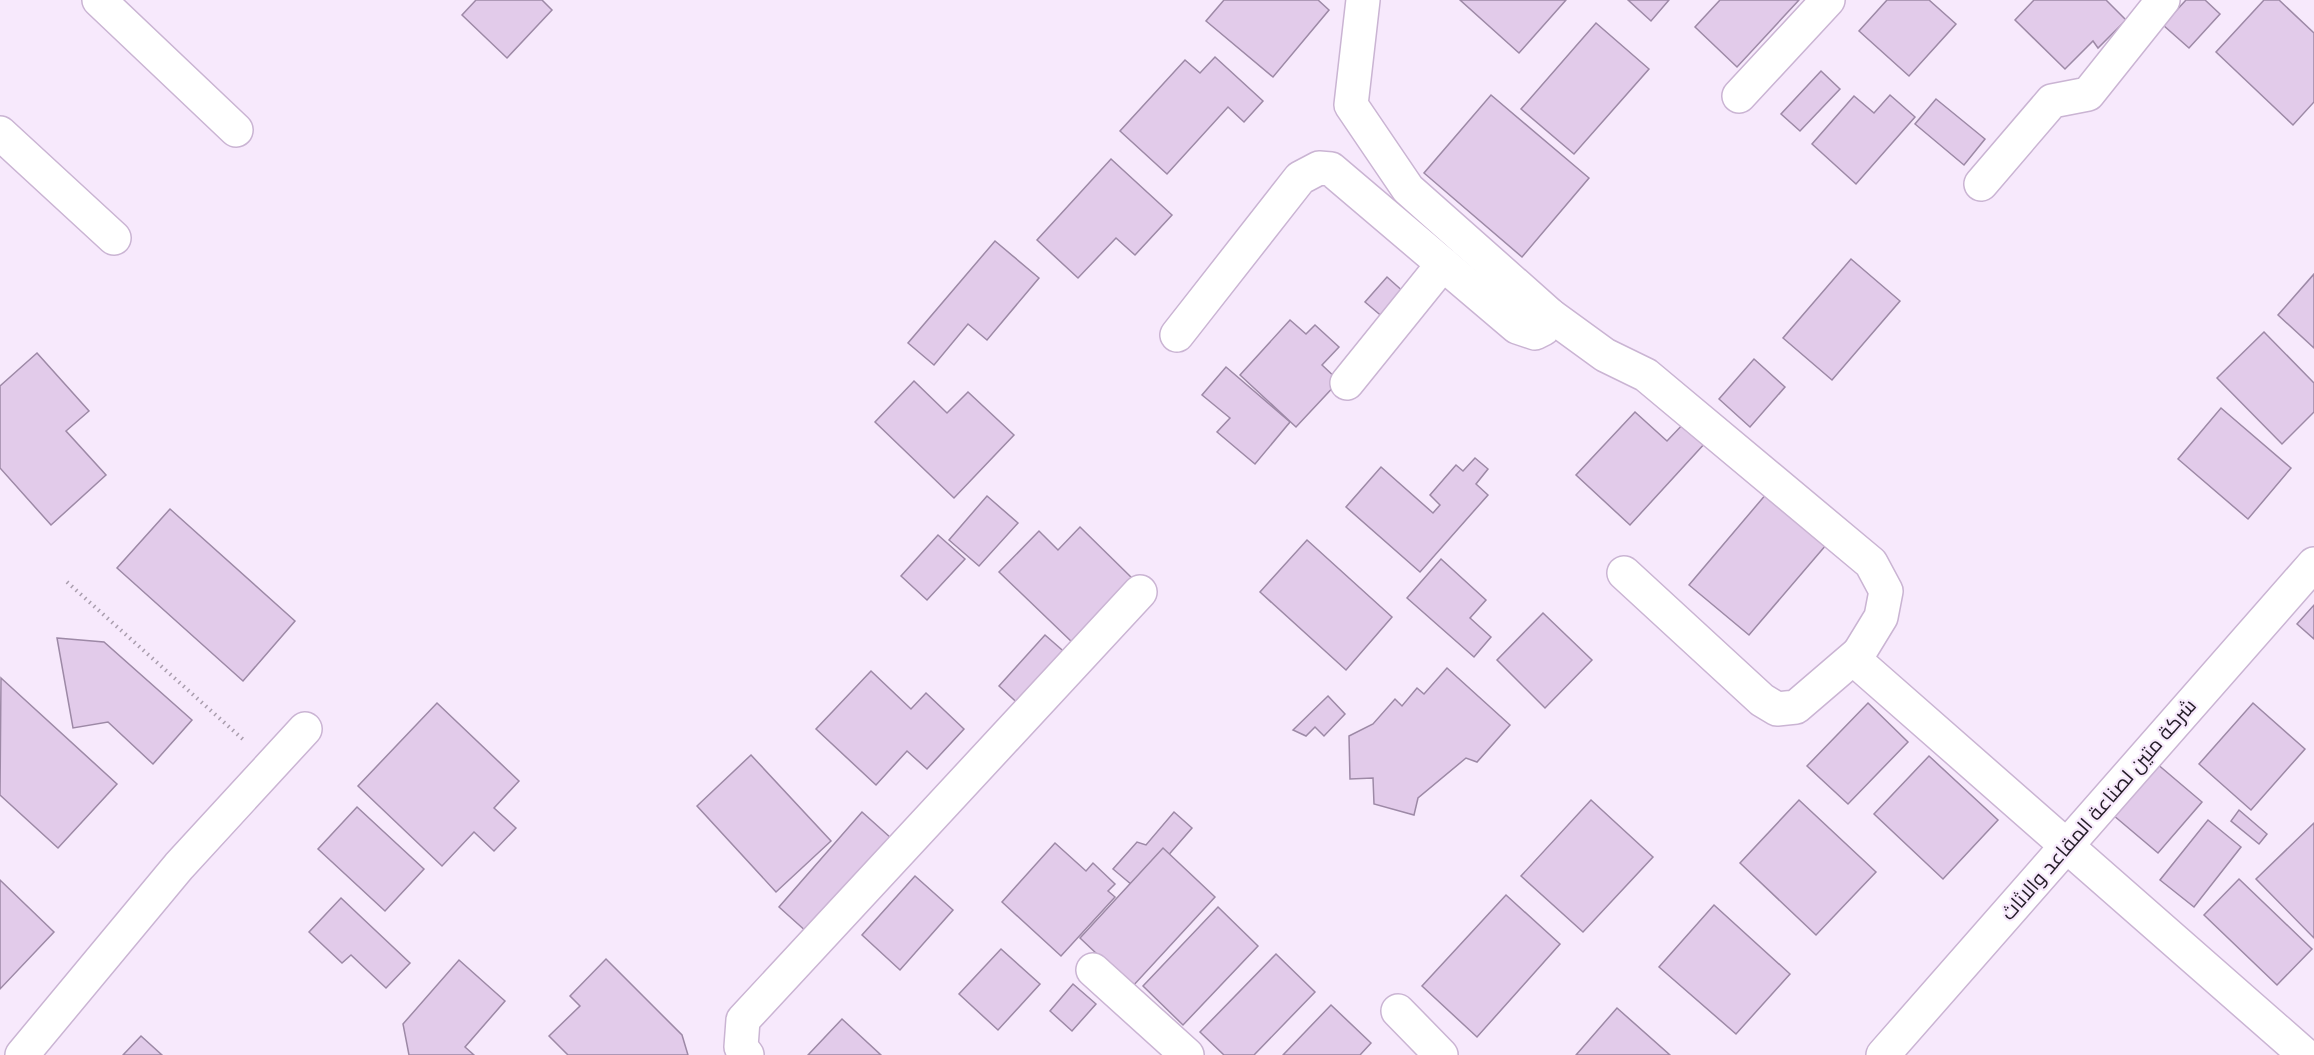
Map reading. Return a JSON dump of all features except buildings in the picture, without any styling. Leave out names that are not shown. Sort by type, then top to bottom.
[{"type":"street","points":[[99,0],[236,130]]},
{"type":"street","points":[[1363,0],[1351,105],[1408,189],[1550,315],[1605,355],[1646,375],[1870,563],[1886,591],[1881,617],[1859,653],[1796,707],[1777,709],[1762,700],[1624,573]]},
{"type":"street","points":[[1739,96],[1827,0]]},
{"type":"street","points":[[1981,184],[2052,101],[2088,94],[2163,0]]},
{"type":"street","points":[[0,133],[114,238]]},
{"type":"street","points":[[1177,335],[1300,178],[1318,168],[1330,169],[1517,327],[1535,333],[1544,329],[1550,315]]},
{"type":"street","points":[[1347,383],[1443,264]]},
{"type":"street","name":"شركة متين لصناعة المقاعد والاثاث","points":[[1883,1055],[2314,564]]},
{"type":"street","points":[[747,1055],[741,1047],[743,1020],[1140,592]]},
{"type":"street","points":[[1859,653],[1859,662],[1864,668],[2305,1055]]},
{"type":"street","points":[[22,1055],[179,866],[305,729]]},
{"type":"street","points":[[1093,970],[1187,1055]]},
{"type":"street","points":[[1398,1011],[1441,1055]]},
{"type":"path","points":[[67,582],[272,766]]}]
